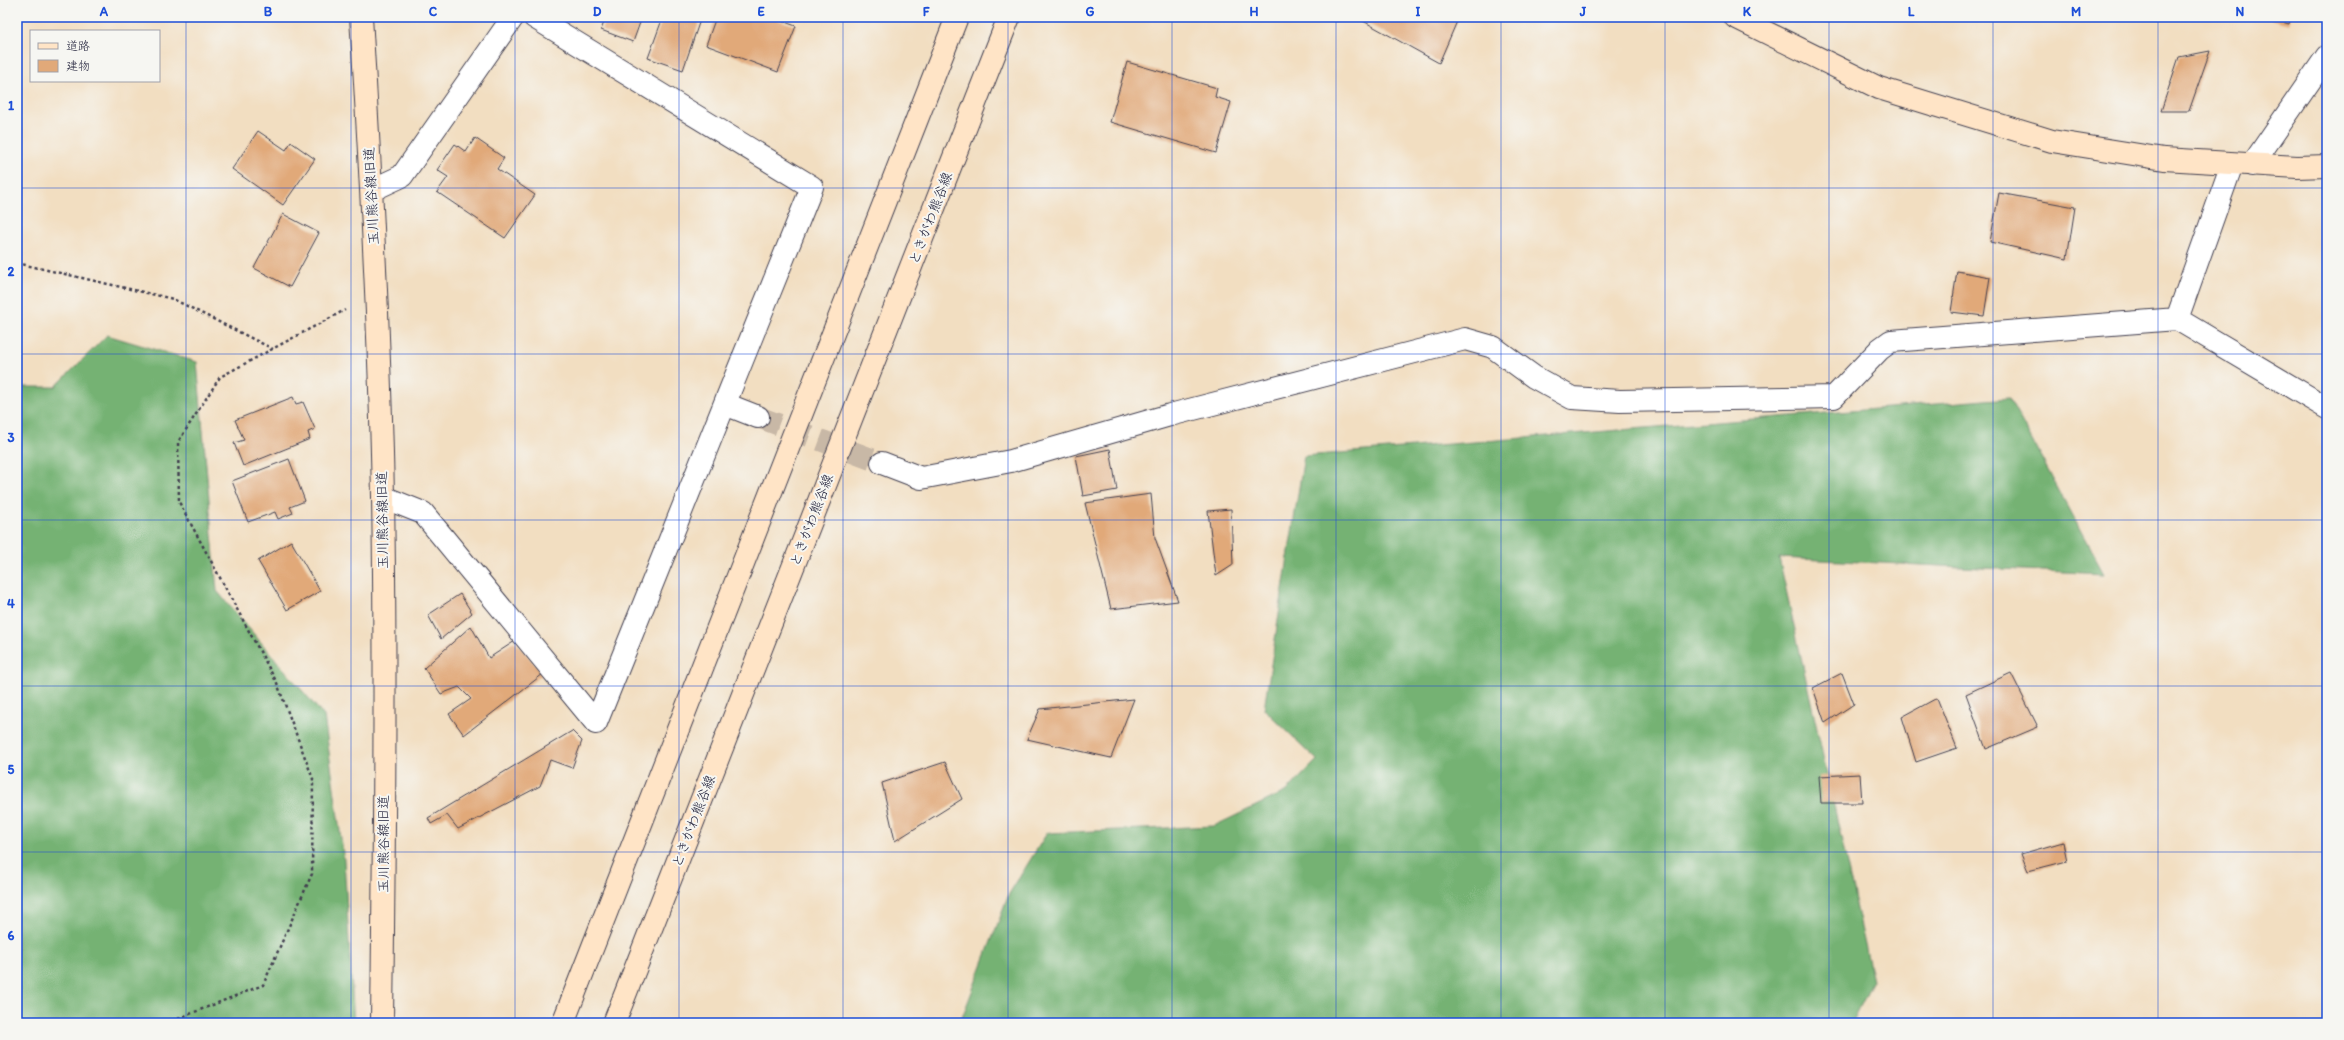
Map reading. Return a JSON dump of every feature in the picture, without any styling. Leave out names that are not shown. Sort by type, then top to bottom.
[{"type":"main road","name":"玉川熊谷線旧道","points":[[361,17],[372,190],[383,497],[382,1023]]},
{"type":"main road","points":[[563,1023],[957,17]]},
{"type":"main road","name":"ときがわ熊谷線","points":[[614,1023],[1009,17]]},
{"type":"main road","points":[[1734,17],[1879,88],[2044,138],[2164,159],[2297,167],[2327,166]]},
{"type":"street","points":[[372,190],[402,176],[514,17]]},
{"type":"street","points":[[383,497],[423,513],[596,723],[812,187],[534,17]]},
{"type":"street","points":[[2177,319],[2242,164],[2327,56]]},
{"type":"street","points":[[882,463],[921,478],[1011,461],[1170,415],[1465,339],[1493,347],[1534,377],[1572,398],[1620,401],[1834,398],[1880,349],[1891,341],[2177,319],[2327,408]]},
{"type":"street","points":[[725,404],[758,417]]},
{"type":"path","points":[[17,263],[173,299],[273,349]]},
{"type":"path","points":[[167,1023],[263,984],[312,874],[313,779],[277,683],[179,502],[178,442],[220,378],[376,293]]},
{"type":"green space","points":[[107,335],[197,362],[217,591],[324,716],[344,860],[354,1023],[17,1023],[17,387],[55,387]]},
{"type":"green space","points":[[2009,398],[2104,574],[1779,558],[1873,981],[1852,1023],[960,1023],[1009,894],[1047,833],[1214,826],[1287,791],[1317,760],[1264,709],[1304,456]]},
{"type":"building","points":[[606,17],[642,17],[633,42],[601,30]]},
{"type":"building","points":[[663,17],[701,17],[683,70],[648,58]]},
{"type":"building","points":[[716,17],[777,17],[776,19],[796,26],[778,72],[706,45]]},
{"type":"building","points":[[1356,17],[1453,17],[1458,19],[1439,63]]},
{"type":"building","points":[[2263,17],[2291,17],[2289,24]]},
{"type":"building","points":[[2210,51],[2189,111],[2161,111],[2179,57]]},
{"type":"building","points":[[1127,62],[1217,88],[1215,97],[1231,102],[1216,153],[1110,122]]},
{"type":"building","points":[[258,131],[286,150],[291,142],[315,159],[283,205],[232,169]]},
{"type":"building","points":[[475,138],[504,158],[497,169],[535,195],[505,238],[437,192],[448,177],[437,170],[455,144],[466,152]]},
{"type":"building","points":[[1999,193],[2075,207],[2067,259],[1990,242]]},
{"type":"building","points":[[283,214],[319,233],[290,287],[254,268]]},
{"type":"building","points":[[1957,271],[1990,277],[1984,316],[1951,312]]},
{"type":"building","points":[[293,397],[296,404],[303,402],[315,429],[308,432],[310,439],[243,466],[234,443],[244,440],[235,420]]},
{"type":"building","points":[[1110,449],[1117,490],[1083,496],[1076,456]]},
{"type":"building","points":[[289,459],[305,501],[290,507],[293,513],[278,519],[275,512],[248,522],[232,481]]},
{"type":"building","points":[[1151,494],[1155,538],[1178,601],[1111,609],[1085,503]]},
{"type":"building","points":[[1231,509],[1233,565],[1216,576],[1208,511]]},
{"type":"building","points":[[291,541],[320,591],[287,610],[258,561]]},
{"type":"building","points":[[460,594],[472,613],[441,639],[428,615]]},
{"type":"building","points":[[471,626],[489,658],[515,641],[543,674],[464,735],[449,714],[471,699],[459,687],[441,694],[424,668]]},
{"type":"building","points":[[1842,673],[1854,704],[1825,723],[1813,688]]},
{"type":"building","points":[[2011,673],[2038,727],[1986,749],[1966,694]]},
{"type":"building","points":[[1937,698],[1957,748],[1916,762],[1902,717]]},
{"type":"building","points":[[1134,699],[1111,758],[1027,739],[1040,709]]},
{"type":"building","points":[[572,731],[582,741],[572,768],[550,760],[540,786],[458,829],[447,815],[431,824],[428,818]]},
{"type":"building","points":[[945,762],[962,799],[895,841],[882,783]]},
{"type":"building","points":[[1860,774],[1862,803],[1821,803],[1819,776]]},
{"type":"building","points":[[2063,842],[2067,861],[2028,871],[2021,854]]},
{"type":"tunnel","points":[[758,417],[882,463]]}]
